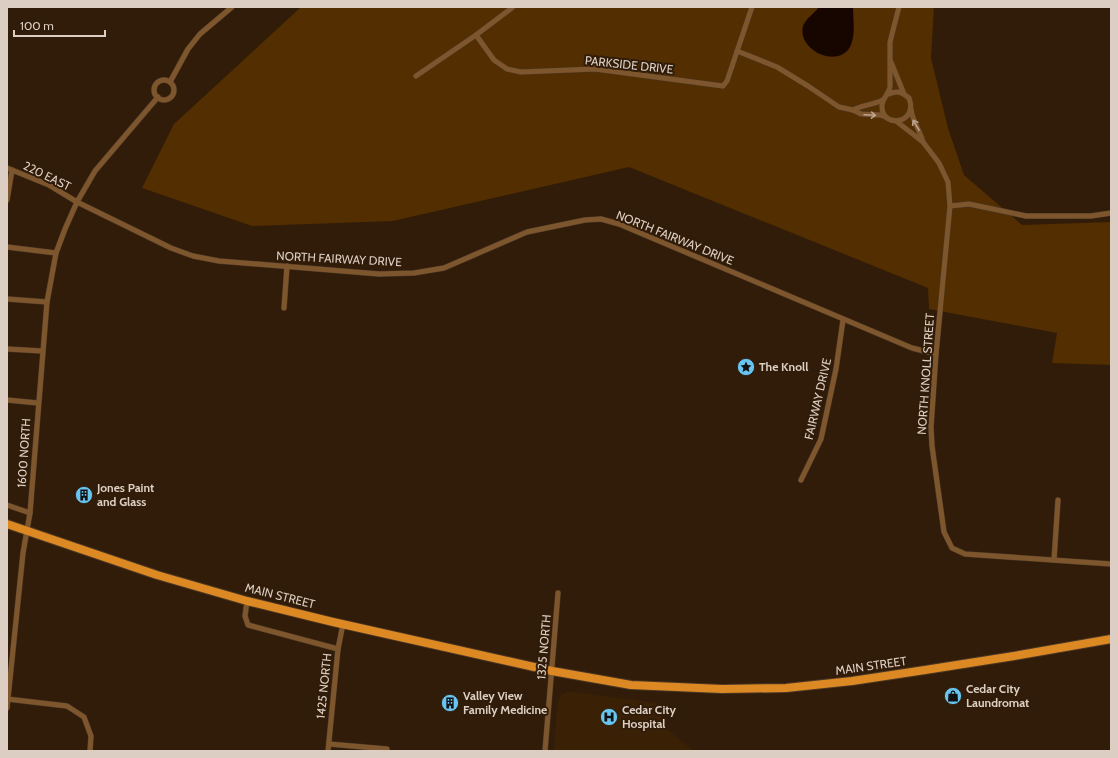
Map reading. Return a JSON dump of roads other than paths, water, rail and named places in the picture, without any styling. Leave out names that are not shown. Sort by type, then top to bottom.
[{"type":"main road","name":"MAIN STREET","points":[[7,524],[157,575],[247,601],[552,671],[631,685],[720,689],[786,688],[852,681],[925,670],[1111,639]]},
{"type":"street","points":[[170,82],[188,49],[200,34],[232,7]]},
{"type":"street","points":[[416,76],[514,7]]},
{"type":"street","points":[[737,51],[752,7]]},
{"type":"street","name":"NORTH KNOLL STREET","points":[[889,94],[890,42],[899,7]]},
{"type":"street","name":"PARKSIDE DRIVE","points":[[476,35],[494,60],[507,68],[521,72],[595,69],[723,86],[727,81],[737,51]]},
{"type":"street","name":"NORTH KNOLL STREET","points":[[737,51],[777,67],[839,107],[853,110],[861,114],[880,115],[896,121],[923,142],[939,163],[948,182],[950,206],[936,354],[931,427],[932,446],[944,532],[952,548],[964,554],[1111,564]]},
{"type":"street","name":"NORTH KNOLL STREET","points":[[890,62],[904,94],[909,98],[912,118],[921,132],[923,142]]},
{"type":"street","points":[[161,80],[167,80],[170,82],[174,90],[172,96],[163,100],[158,97],[154,91],[156,85],[161,80]]},
{"type":"street","points":[[853,110],[860,106],[870,105],[883,100],[889,94],[894,92],[904,94]]},
{"type":"street","points":[[77,202],[96,171],[158,97]]},
{"type":"street","points":[[883,100],[882,110],[887,118]]},
{"type":"street","points":[[896,121],[905,118],[911,109]]},
{"type":"street","points":[[7,200],[10,169]]},
{"type":"street","name":"220 EAST","points":[[10,169],[49,185],[77,202]]},
{"type":"street","name":"1600 NORTH","points":[[7,708],[26,531],[30,513],[47,302],[56,253],[64,228],[77,202]]},
{"type":"street","name":"NORTH FAIRWAY DRIVE","points":[[77,202],[171,248],[193,256],[219,261],[379,274],[414,273],[444,268],[527,232],[585,220],[601,219],[619,224],[912,348],[936,354]]},
{"type":"street","points":[[950,206],[969,204],[1026,216],[1091,216],[1111,213]]},
{"type":"street","points":[[7,247],[56,253]]},
{"type":"street","points":[[284,308],[287,266]]},
{"type":"street","points":[[7,299],[47,302]]},
{"type":"street","name":"FAIRWAY DRIVE","points":[[800,480],[821,439],[836,369],[844,320]]},
{"type":"street","points":[[7,349],[42,351]]},
{"type":"street","points":[[7,400],[38,403]]},
{"type":"street","points":[[1054,560],[1058,500]]},
{"type":"street","points":[[7,505],[30,513]]},
{"type":"street","name":"1325 NORTH","points":[[545,751],[558,593]]},
{"type":"street","points":[[247,601],[245,616],[248,625],[338,648]]},
{"type":"street","name":"1425 NORTH","points":[[328,751],[338,648],[343,624]]},
{"type":"street","points":[[7,699],[67,706],[84,717],[91,736],[90,751]]},
{"type":"street","points":[[329,744],[387,749],[387,751]]},
{"type":"place","name":"The Knoll","points":[[746,367]]},
{"type":"place","name":"Jones Paint and Glass","points":[[84,495]]},
{"type":"place","name":"Cedar City Laundromat","points":[[953,696]]},
{"type":"place","name":"Valley View Family Medicine","points":[[450,703]]},
{"type":"place","name":"Cedar City Hospital","points":[[609,717]]}]
